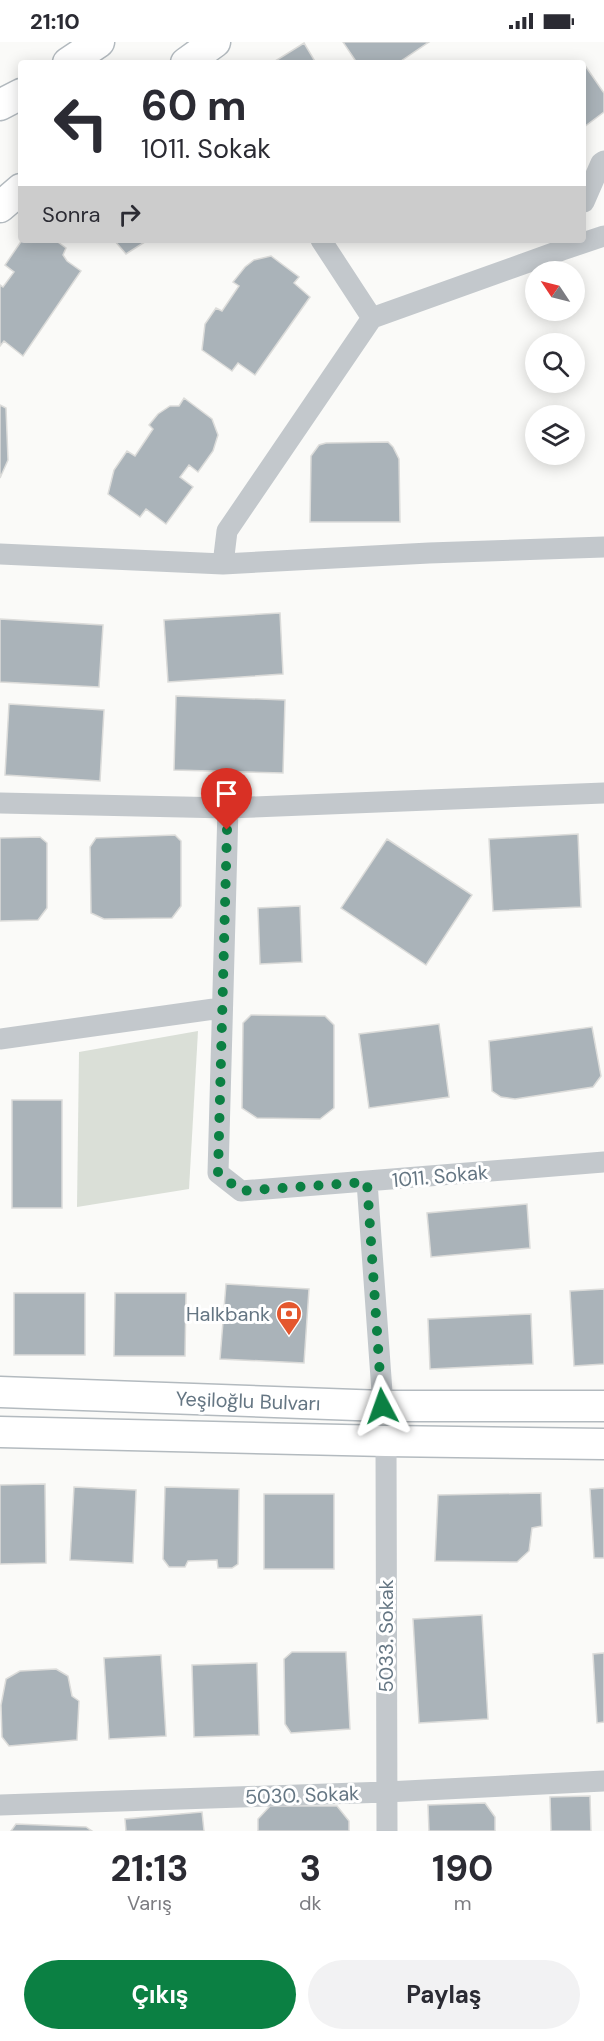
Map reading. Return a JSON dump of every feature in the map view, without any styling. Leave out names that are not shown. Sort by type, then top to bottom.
[{"type":"main road","points":[[72,60],[99,42]]},
{"type":"main road","points":[[0,105],[18,96]]},
{"type":"main road","points":[[0,207],[18,192]]},
{"type":"main road","name":"Yeşiloğlu Bulvarı","points":[[0,1392],[382,1406],[604,1406]]},
{"type":"main road","name":"Yeşiloğlu Bulvarı","points":[[0,1432],[604,1444]]},
{"type":"street","points":[[586,197],[601,163],[604,161]]},
{"type":"street","points":[[586,240],[604,236]]},
{"type":"street","points":[[323,243],[372,318]]},
{"type":"street","points":[[223,564],[228,531],[372,318],[564,245]]},
{"type":"street","points":[[0,554],[223,564],[429,553],[604,548]]},
{"type":"street","points":[[0,803],[228,808],[604,793]]},
{"type":"street","points":[[0,1039],[221,1008],[228,808]]},
{"type":"street","name":"1011. Sokak","points":[[221,1008],[218,1173],[241,1191],[604,1162]]},
{"type":"street","points":[[367,1182],[382,1406]]},
{"type":"street","name":"5033. Sokak","points":[[387,1441],[387,1831]]},
{"type":"street","name":"5030. Sokak","points":[[0,1804],[386,1792],[604,1781]]},
{"type":"shaded area","points":[[198,1031],[189,1189],[77,1207],[79,1052]]},
{"type":"building","points":[[343,42],[429,42],[402,60],[355,60]]},
{"type":"building","points":[[304,43],[314,60],[277,60]]},
{"type":"building","points":[[586,67],[604,93],[604,112],[586,126]]},
{"type":"building","points":[[20,243],[59,243],[66,248],[63,255],[67,261],[81,271],[23,356],[4,341],[0,346],[0,285],[3,287],[14,272],[5,265]]},
{"type":"building","points":[[117,243],[143,243],[126,254]]},
{"type":"building","points":[[271,256],[299,277],[294,283],[310,297],[255,375],[238,363],[232,371],[202,350],[205,324],[216,308],[222,311],[239,286],[233,282],[245,267],[254,260]]},
{"type":"building","points":[[184,398],[212,419],[218,435],[213,451],[198,472],[189,465],[180,477],[193,487],[166,524],[146,509],[140,517],[108,494],[114,470],[127,451],[135,456],[153,429],[149,425],[158,414],[170,406],[179,406]]},
{"type":"building","points":[[0,405],[6,408],[8,460],[0,478]]},
{"type":"building","points":[[388,442],[399,459],[400,522],[310,522],[311,456],[319,445]]},
{"type":"building","points":[[280,613],[283,674],[168,682],[164,620]]},
{"type":"building","points":[[0,619],[103,625],[99,687],[0,682]]},
{"type":"building","points":[[176,696],[285,700],[283,773],[174,770]]},
{"type":"building","points":[[9,704],[104,710],[100,781],[5,775]]},
{"type":"building","points":[[578,834],[581,907],[493,911],[489,839]]},
{"type":"building","points":[[175,835],[181,841],[181,906],[172,918],[104,919],[91,913],[90,847],[96,838]]},
{"type":"building","points":[[40,837],[47,843],[47,908],[38,920],[0,921],[0,838]]},
{"type":"building","points":[[387,839],[472,895],[426,965],[341,908]]},
{"type":"building","points":[[300,906],[302,962],[260,964],[258,908]]},
{"type":"building","points":[[251,1015],[325,1016],[334,1025],[334,1108],[320,1119],[257,1118],[242,1108],[243,1023]]},
{"type":"building","points":[[439,1024],[449,1097],[369,1108],[359,1034]]},
{"type":"building","points":[[592,1027],[601,1076],[593,1087],[515,1099],[501,1097],[492,1091],[489,1041]]},
{"type":"building","points":[[12,1100],[62,1100],[62,1208],[12,1208]]},
{"type":"building","points":[[527,1204],[530,1248],[431,1257],[427,1213]]},
{"type":"building","points":[[226,1284],[309,1289],[304,1363],[220,1359]]},
{"type":"building","points":[[604,1289],[604,1364],[574,1366],[570,1291]]},
{"type":"building","points":[[14,1293],[85,1293],[85,1355],[14,1355]]},
{"type":"building","points":[[115,1293],[186,1293],[185,1356],[114,1356]]},
{"type":"building","points":[[531,1314],[533,1364],[430,1369],[428,1319]]},
{"type":"building","points":[[45,1484],[46,1563],[0,1564],[0,1485]]},
{"type":"building","points":[[74,1487],[136,1490],[133,1563],[70,1560]]},
{"type":"building","points":[[165,1487],[239,1489],[238,1564],[232,1568],[218,1568],[217,1560],[188,1561],[185,1567],[169,1567],[163,1559]]},
{"type":"building","points":[[604,1488],[604,1558],[594,1558],[590,1489]]},
{"type":"building","points":[[541,1493],[542,1526],[532,1528],[529,1551],[517,1562],[435,1561],[438,1495]]},
{"type":"building","points":[[264,1494],[334,1494],[334,1569],[264,1569]]},
{"type":"building","points":[[482,1615],[488,1719],[419,1723],[413,1619]]},
{"type":"building","points":[[292,1652],[346,1652],[350,1729],[291,1733],[285,1724],[284,1659]]},
{"type":"building","points":[[604,1653],[604,1722],[597,1723],[593,1654]]},
{"type":"building","points":[[161,1655],[166,1736],[109,1739],[104,1658]]},
{"type":"building","points":[[257,1663],[259,1735],[194,1737],[192,1665]]},
{"type":"building","points":[[56,1669],[68,1676],[72,1696],[79,1701],[77,1740],[9,1746],[2,1737],[1,1705],[6,1679],[20,1671]]},
{"type":"building","points":[[590,1796],[591,1831],[551,1831],[550,1797]]},
{"type":"building","points":[[485,1803],[495,1817],[495,1831],[429,1831],[428,1805]]},
{"type":"building","points":[[270,1806],[337,1806],[349,1821],[349,1831],[258,1831],[258,1819]]},
{"type":"building","points":[[202,1812],[204,1831],[126,1831],[125,1819]]},
{"type":"building","points":[[16,1824],[86,1827],[92,1831],[11,1831]]},
{"type":"place","name":"Halkbank","points":[[289,1337]]},
{"type":"route","points":[[227,830],[218,1173],[241,1191],[367,1182],[382,1406]]}]
